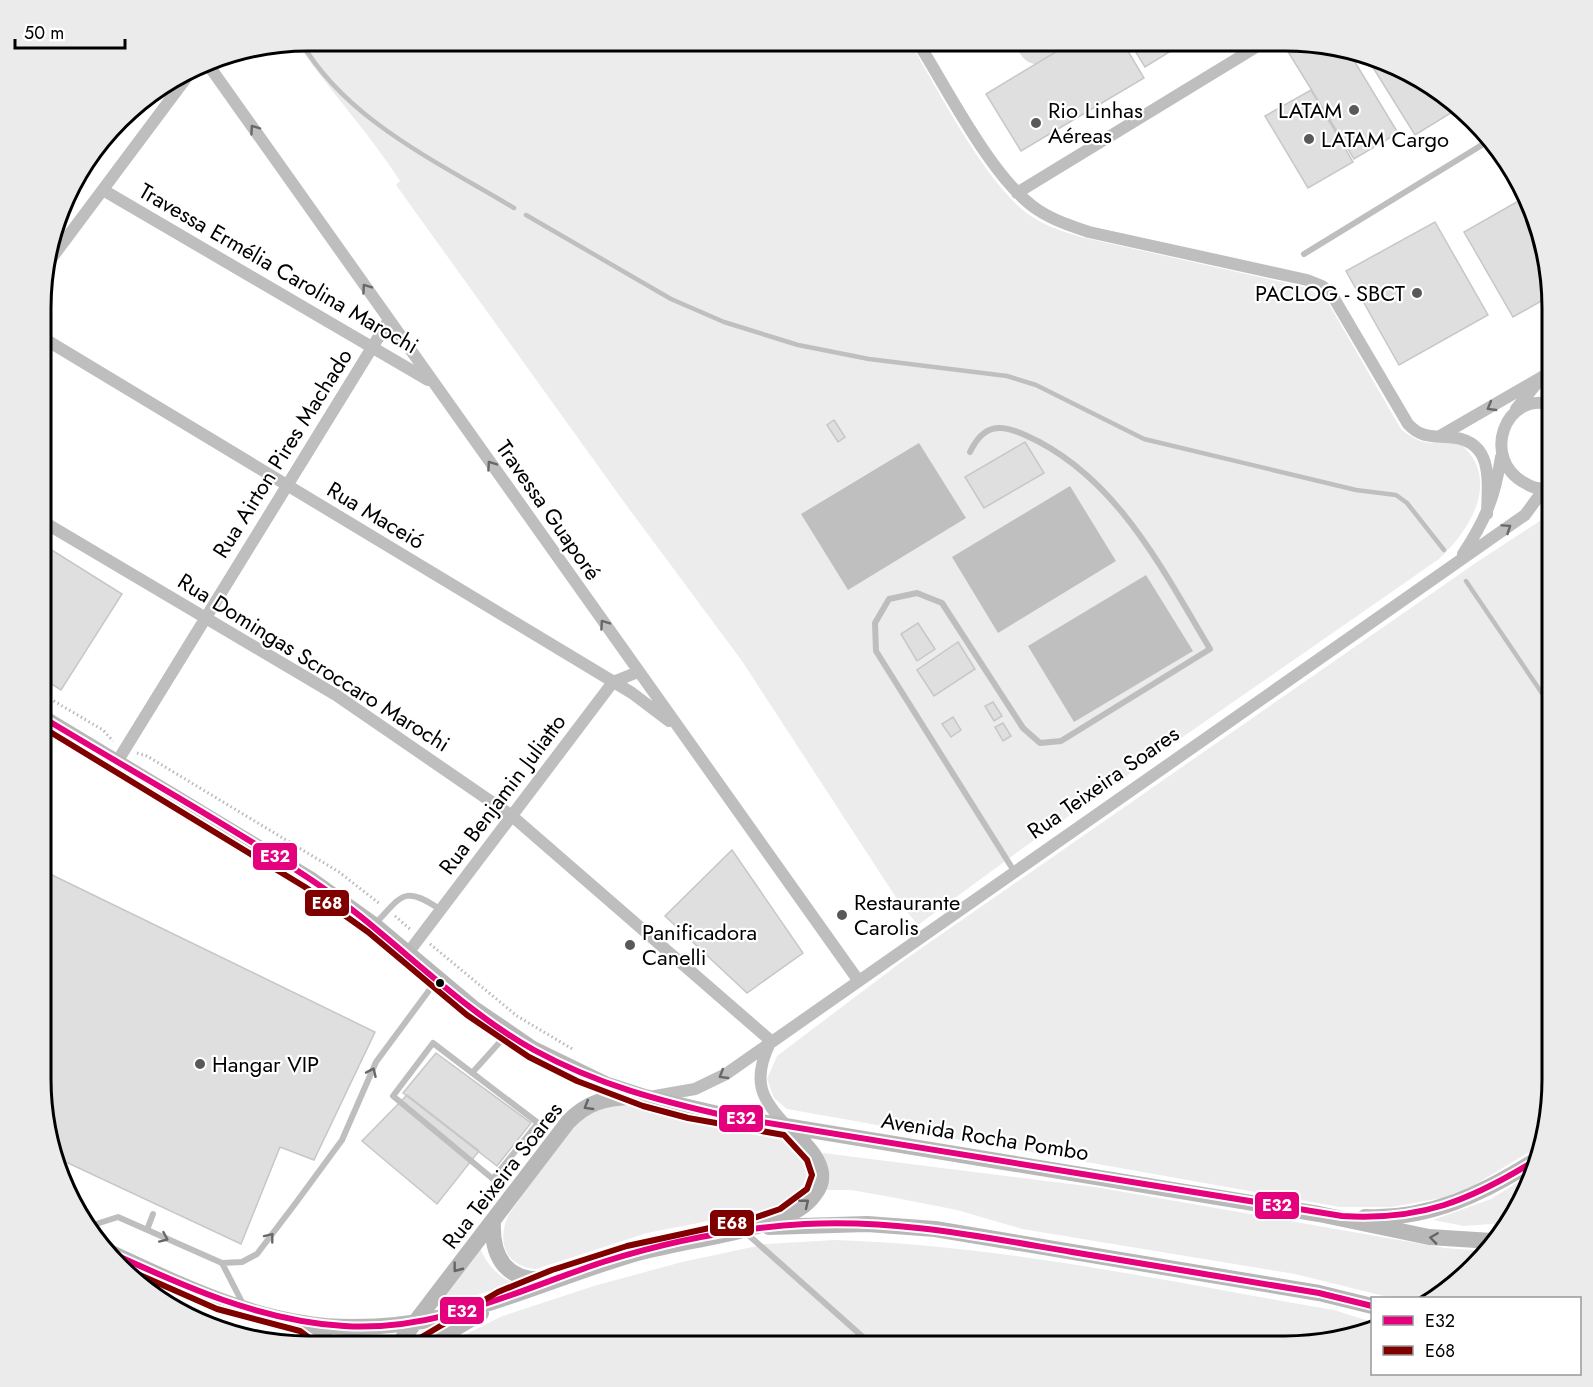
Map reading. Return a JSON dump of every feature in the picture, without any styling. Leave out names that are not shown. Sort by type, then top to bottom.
[{"type":"main road","points":[[51,722],[292,868],[374,925],[508,1034],[580,1073],[645,1097]]},
{"type":"main road","name":"Avenida Rocha Pombo","points":[[645,1097],[700,1111],[788,1127],[1319,1214],[1429,1237],[1484,1241]]},
{"type":"main road","name":"Rua Teixeira Soares","points":[[405,1336],[568,1122],[584,1107],[609,1098],[645,1097]]},
{"type":"main road","points":[[124,1259],[198,1292],[246,1309],[304,1323],[352,1327],[416,1322],[502,1300],[555,1279],[629,1255],[748,1229],[802,1207],[815,1195],[820,1184],[820,1165],[815,1155],[788,1127]]},
{"type":"main road","name":"Avenida Rocha Pombo","points":[[1319,1214],[1375,1217],[1411,1215],[1489,1188],[1527,1166]]},
{"type":"main road","points":[[493,1221],[493,1246],[503,1265],[526,1278],[555,1279]]},
{"type":"main road","points":[[748,1229],[867,1224],[935,1229],[1319,1293],[1371,1306]]},
{"type":"main road","points":[[442,1336],[502,1300]]},
{"type":"main road","points":[[304,1323],[320,1336]]},
{"type":"street","points":[[923,51],[997,168],[1017,193],[1038,210],[1089,232],[1322,286],[1332,295],[1408,424],[1416,433],[1430,437],[1463,438],[1474,444],[1484,457],[1488,474],[1487,514]]},
{"type":"street","points":[[1017,193],[1250,51]]},
{"type":"street","name":"Travessa Guaporé","points":[[212,70],[858,981]]},
{"type":"street","points":[[58,250],[182,84]]},
{"type":"street","name":"Travessa Ermélia Carolina Marochi","points":[[103,190],[433,382]]},
{"type":"street","name":"Rua Airton Pires Machado","points":[[117,762],[388,320]]},
{"type":"street","name":"Rua Maceió","points":[[51,343],[632,693],[683,734]]},
{"type":"street","points":[[1439,436],[1542,377]]},
{"type":"street","points":[[1509,419],[1542,380]]},
{"type":"street","points":[[1509,419],[1520,409],[1533,404],[1542,404]]},
{"type":"street","name":"Rua Teixeira Soares","points":[[1461,558],[1494,498],[1501,455],[1500,443],[1509,419]]},
{"type":"street","points":[[1501,455],[1506,468],[1516,478],[1528,485],[1542,488]]},
{"type":"street","name":"Rua Teixeira Soares","points":[[645,1097],[676,1093],[710,1083],[1525,515],[1542,497]]},
{"type":"street","name":"Rua Domingas Scroccaro Marochi","points":[[51,526],[336,695],[512,816],[771,1041]]},
{"type":"street","points":[[613,682],[641,676],[641,688],[632,693]]},
{"type":"street","name":"Rua Benjamin Juliatto","points":[[408,953],[613,682]]},
{"type":"street","points":[[771,1041],[762,1060],[759,1074],[763,1094],[771,1109],[788,1127]]},
{"type":"lane","points":[[1304,254],[1483,145]]},
{"type":"lane","points":[[970,452],[978,436],[994,428],[1008,427],[1046,444],[1076,464],[1116,505],[1146,543],[1210,649],[1061,741],[1040,743],[1023,728],[942,603],[917,593],[889,599],[875,622],[876,651],[1014,871]]},
{"type":"lane","points":[[374,925],[402,897],[412,894],[422,896],[441,910]]},
{"type":"lane","points":[[96,1224],[118,1217],[222,1263],[242,1262],[257,1254],[342,1140],[376,1062],[438,978]]},
{"type":"lane","points":[[472,1073],[508,1034]]},
{"type":"lane","points":[[433,1043],[472,1073],[538,1123],[493,1179],[393,1096],[433,1043]]},
{"type":"lane","points":[[147,1230],[153,1214]]},
{"type":"lane","points":[[748,1229],[862,1336]]},
{"type":"lane","points":[[222,1263],[246,1309]]},
{"type":"path","points":[[51,699],[103,730],[113,741]]},
{"type":"path","points":[[132,753],[147,756],[329,866],[411,929]]},
{"type":"path","points":[[427,942],[517,1016],[575,1051]]},
{"type":"shaded area","points":[[303,51],[915,51],[982,162],[999,185],[1034,218],[1051,227],[1081,237],[1304,287],[1326,299],[1401,429],[1424,442],[1457,442],[1473,458],[1479,471],[1480,485],[1474,513],[1458,538],[1439,559],[1023,848],[918,925],[899,902],[742,661],[624,502],[396,185],[400,181],[388,163]]},
{"type":"shaded area","points":[[919,443],[966,518],[848,590],[801,514]]},
{"type":"shaded area","points":[[1070,486],[1116,561],[998,633],[952,557]]},
{"type":"shaded area","points":[[1542,520],[1542,1079],[1540,1113],[1532,1150],[1458,1195],[1392,1207],[1340,1207],[787,1109],[774,1098],[767,1079],[777,1056],[900,963],[1477,562]]},
{"type":"shaded area","points":[[1146,575],[1193,651],[1074,722],[1028,646]]},
{"type":"shaded area","points":[[609,1102],[790,1142],[808,1160],[812,1178],[809,1187],[803,1194],[781,1207],[647,1233],[536,1269],[517,1263],[510,1258],[504,1242],[503,1233],[509,1214],[572,1124]]},
{"type":"shaded area","points":[[823,1153],[1095,1187],[1445,1248],[1476,1250],[1467,1261],[1422,1297],[1388,1297],[1295,1274],[1022,1229],[957,1210],[891,1197],[851,1190],[823,1190],[826,1171]]},
{"type":"shaded area","points":[[1520,1180],[1498,1223],[1464,1226],[1433,1220],[1491,1199]]},
{"type":"shaded area","points":[[835,1240],[898,1243],[1023,1257],[1334,1310],[1370,1321],[1319,1334],[1285,1336],[463,1336],[500,1317],[594,1286],[682,1262],[766,1244]]},
{"type":"shaded area","points":[[480,1248],[493,1269],[514,1284],[442,1305],[437,1303]]},
{"type":"shaded area","points":[[393,1335],[392,1336],[338,1336]]},
{"type":"building","name":"Rio Linhas Aéreas","points":[[1057,51],[1128,51],[1144,78],[1021,151],[986,94]]},
{"type":"building","points":[[1135,51],[1171,51],[1145,67]]},
{"type":"building","name":"LATAM","points":[[1288,51],[1319,53],[1354,61],[1398,133],[1354,159]]},
{"type":"building","points":[[1373,67],[1414,85],[1451,113],[1415,135]]},
{"type":"building","name":"LATAM Cargo","points":[[1311,90],[1353,162],[1308,188],[1265,116]]},
{"type":"building","points":[[1518,201],[1533,241],[1540,274],[1542,301],[1513,317],[1464,232]]},
{"type":"building","name":"PACLOG - SBCT","points":[[1435,222],[1488,315],[1399,365],[1346,271]]},
{"type":"building","points":[[834,420],[845,437],[838,442],[827,425]]},
{"type":"building","points":[[1025,442],[1044,473],[984,508],[965,477]]},
{"type":"building","points":[[51,550],[122,594],[61,690],[51,684]]},
{"type":"building","points":[[918,623],[935,649],[917,661],[901,634]]},
{"type":"building","points":[[958,642],[975,669],[934,696],[917,670]]},
{"type":"building","points":[[993,702],[1002,716],[994,721],[985,706]]},
{"type":"building","points":[[953,717],[961,730],[951,737],[942,724]]},
{"type":"building","points":[[1003,723],[1011,736],[1003,741],[995,727]]},
{"type":"building","points":[[732,850],[803,953],[747,993],[665,916]]},
{"type":"building","name":"Hangar VIP","points":[[51,874],[375,1032],[314,1160],[280,1147],[241,1244],[65,1162],[53,1113],[51,1079]]},
{"type":"building","points":[[436,1053],[531,1123],[497,1166],[403,1093]]},
{"type":"building","points":[[407,1095],[479,1151],[437,1204],[362,1141]]},
{"type":"waterway","points":[[307,51],[320,70],[343,95],[369,117],[425,156],[514,208]]},
{"type":"waterway","points":[[526,215],[671,299],[724,322],[798,345],[869,359],[1007,376],[1036,385],[1144,439],[1356,490],[1396,495],[1407,503],[1444,550]]},
{"type":"waterway","points":[[1466,581],[1542,693]]},
{"type":"transit line","name":"E32","points":[[51,722],[211,817],[310,879],[367,921],[448,990],[504,1032],[558,1062],[630,1091],[731,1117],[1342,1216],[1396,1215],[1444,1205],[1489,1187],[1527,1165]]},
{"type":"transit line","name":"E68","points":[[51,732],[305,887],[368,932],[467,1015],[529,1057],[577,1081],[643,1106],[688,1118],[784,1135],[807,1160],[812,1175],[807,1189],[780,1209],[751,1219],[627,1246],[552,1270],[498,1292],[423,1336]]},
{"type":"transit line","name":"E32","points":[[124,1259],[222,1300],[282,1317],[344,1326],[378,1326],[444,1316],[603,1262],[678,1242],[728,1232],[805,1224],[873,1224],[972,1235],[1319,1293],[1371,1306]]},
{"type":"transit line","name":"E68","points":[[146,1278],[217,1309],[300,1331],[307,1336]]},
{"type":"place","name":"LATAM","points":[[1354,110]]},
{"type":"place","name":"Rio Linhas Aéreas","points":[[1036,123]]},
{"type":"place","name":"LATAM Cargo","points":[[1309,139]]},
{"type":"place","name":"PACLOG - SBCT","points":[[1417,293]]},
{"type":"place","name":"Restaurante Carolis","points":[[842,915]]},
{"type":"place","name":"Panificadora Canelli","points":[[630,945]]},
{"type":"place","name":"Hangar VIP","points":[[200,1064]]}]
